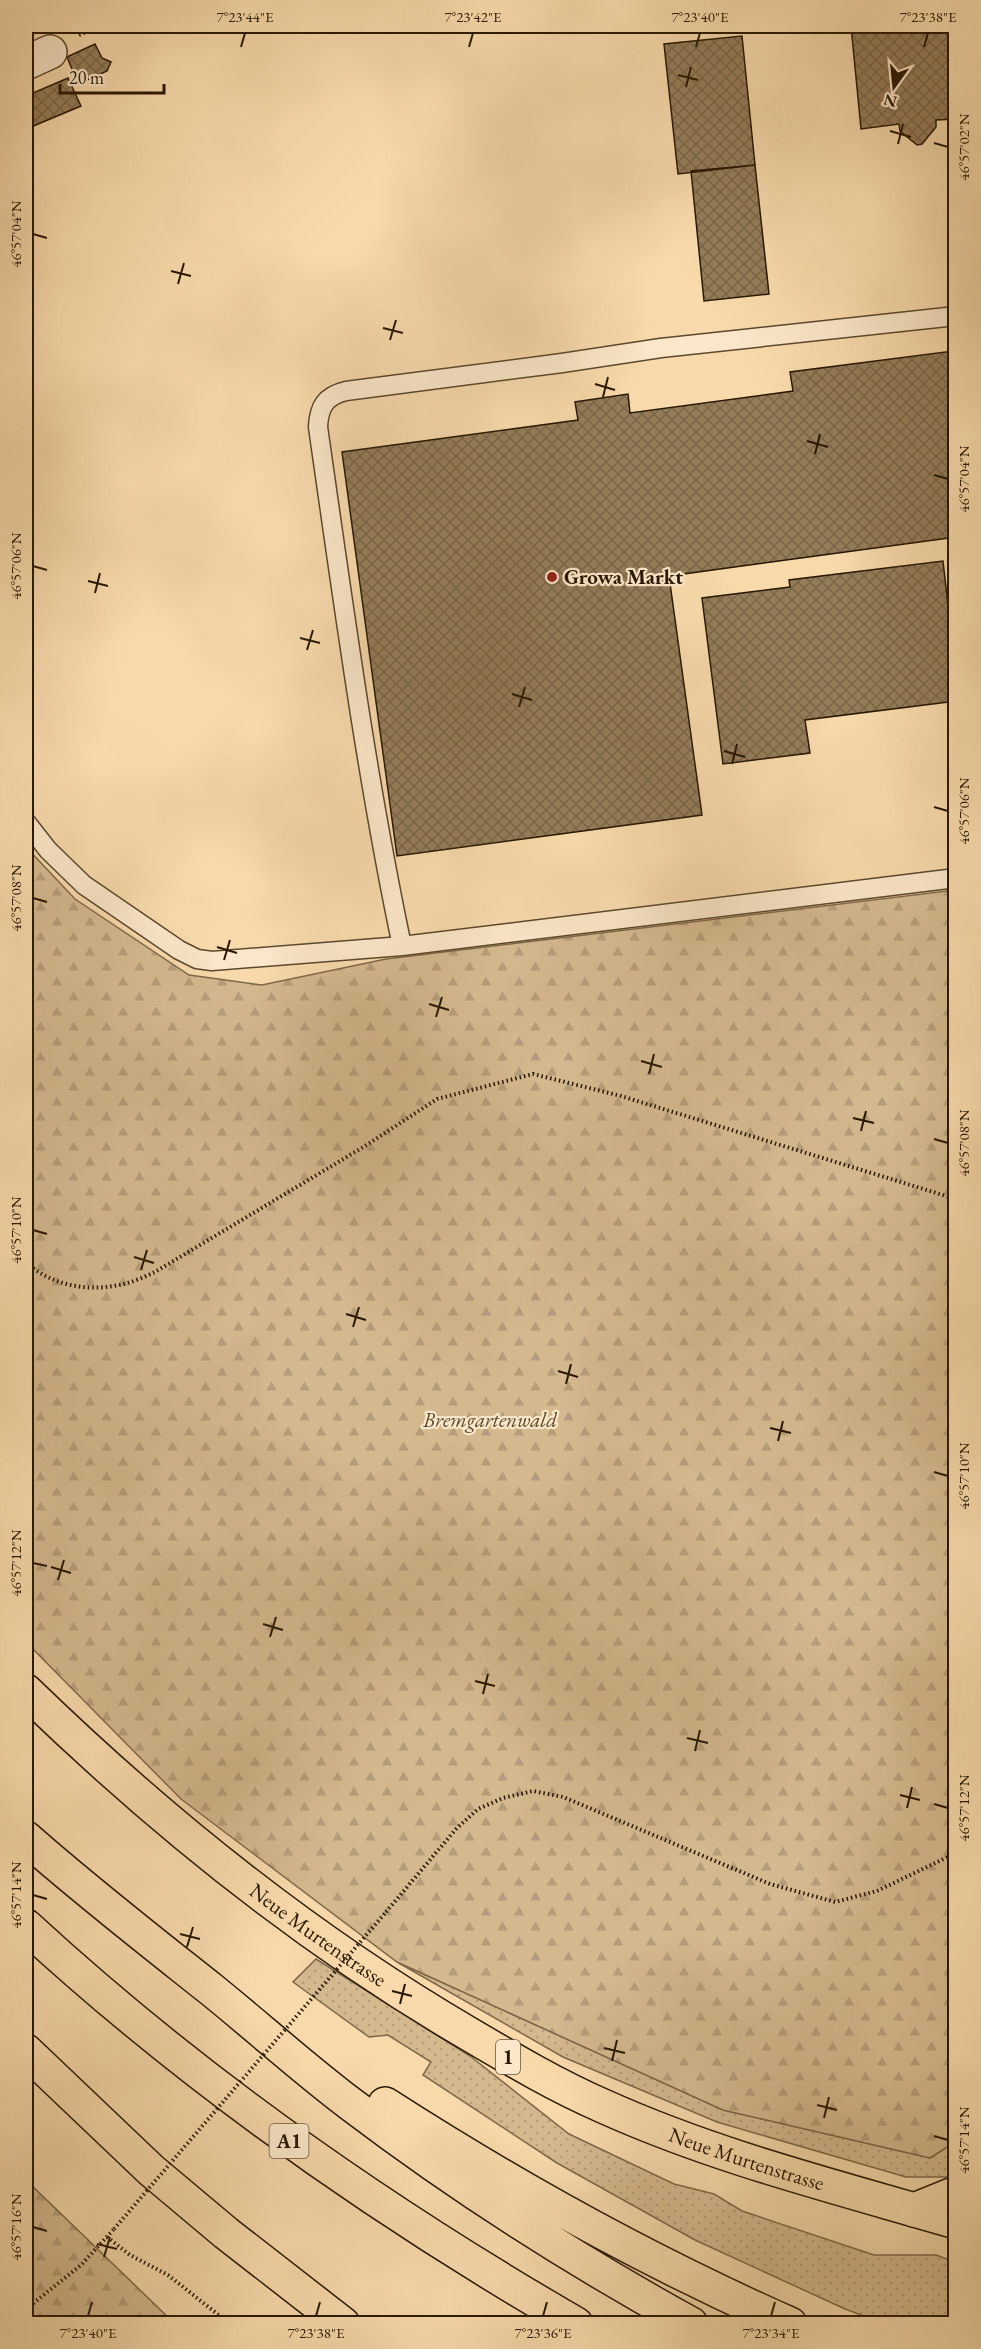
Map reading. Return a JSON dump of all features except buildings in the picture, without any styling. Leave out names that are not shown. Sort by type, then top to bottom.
[{"type":"main road","name":"Neue Murtenstrasse","points":[[26,1691],[140,1797],[220,1865],[284,1914],[359,1966],[560,2086],[645,2124],[750,2162],[956,2222]]},
{"type":"main road","points":[[26,1838],[88,1893],[351,2104],[435,2166],[517,2222],[691,2324]]},
{"type":"main road","name":"A1","points":[[26,1926],[129,2016],[278,2132],[420,2230],[576,2324]]},
{"type":"main road","points":[[210,1990],[418,2125],[527,2191],[616,2240],[790,2324]]},
{"type":"main road","points":[[26,2051],[151,2170],[234,2240],[343,2324]]},
{"type":"main road","points":[[914,2210],[956,2193]]},
{"type":"lane","points":[[402,946],[383,858],[318,427],[323,404],[330,396],[346,391],[661,348],[956,316]]},
{"type":"lane","points":[[26,822],[48,850],[84,885],[179,950],[197,959],[212,961],[402,946],[956,878]]},
{"type":"path","points":[[26,1263],[36,1271],[74,1288],[120,1286],[147,1276],[365,1146],[437,1100],[533,1074],[621,1096],[956,1199]]},
{"type":"path","points":[[26,2309],[65,2279],[107,2237],[456,1829],[478,1809],[503,1798],[533,1791],[563,1797],[770,1884],[836,1902],[877,1891],[956,1853]]},
{"type":"path","points":[[107,2237],[130,2255],[168,2275],[230,2324]]},
{"type":"green space","name":"Bremgartenwald","points":[[26,847],[75,899],[189,975],[262,985],[386,959],[955,890],[955,2142],[930,2158],[723,2110],[397,1962],[181,1799],[26,1642]]},
{"type":"green space","points":[[316,1959],[470,2056],[569,2134],[674,2184],[714,2194],[742,2211],[874,2255],[936,2255],[955,2262],[955,2323],[883,2323],[845,2309],[695,2240],[557,2163],[423,2075],[431,2062],[388,2035],[369,2037],[293,1982]]},
{"type":"green space","points":[[397,1962],[723,2110],[930,2158],[955,2142],[955,2174],[949,2177],[906,2177],[717,2122],[563,2057]]},
{"type":"green space","points":[[26,2180],[174,2323],[26,2323]]},
{"type":"place","name":"Growa Markt","points":[[552,577]]}]
